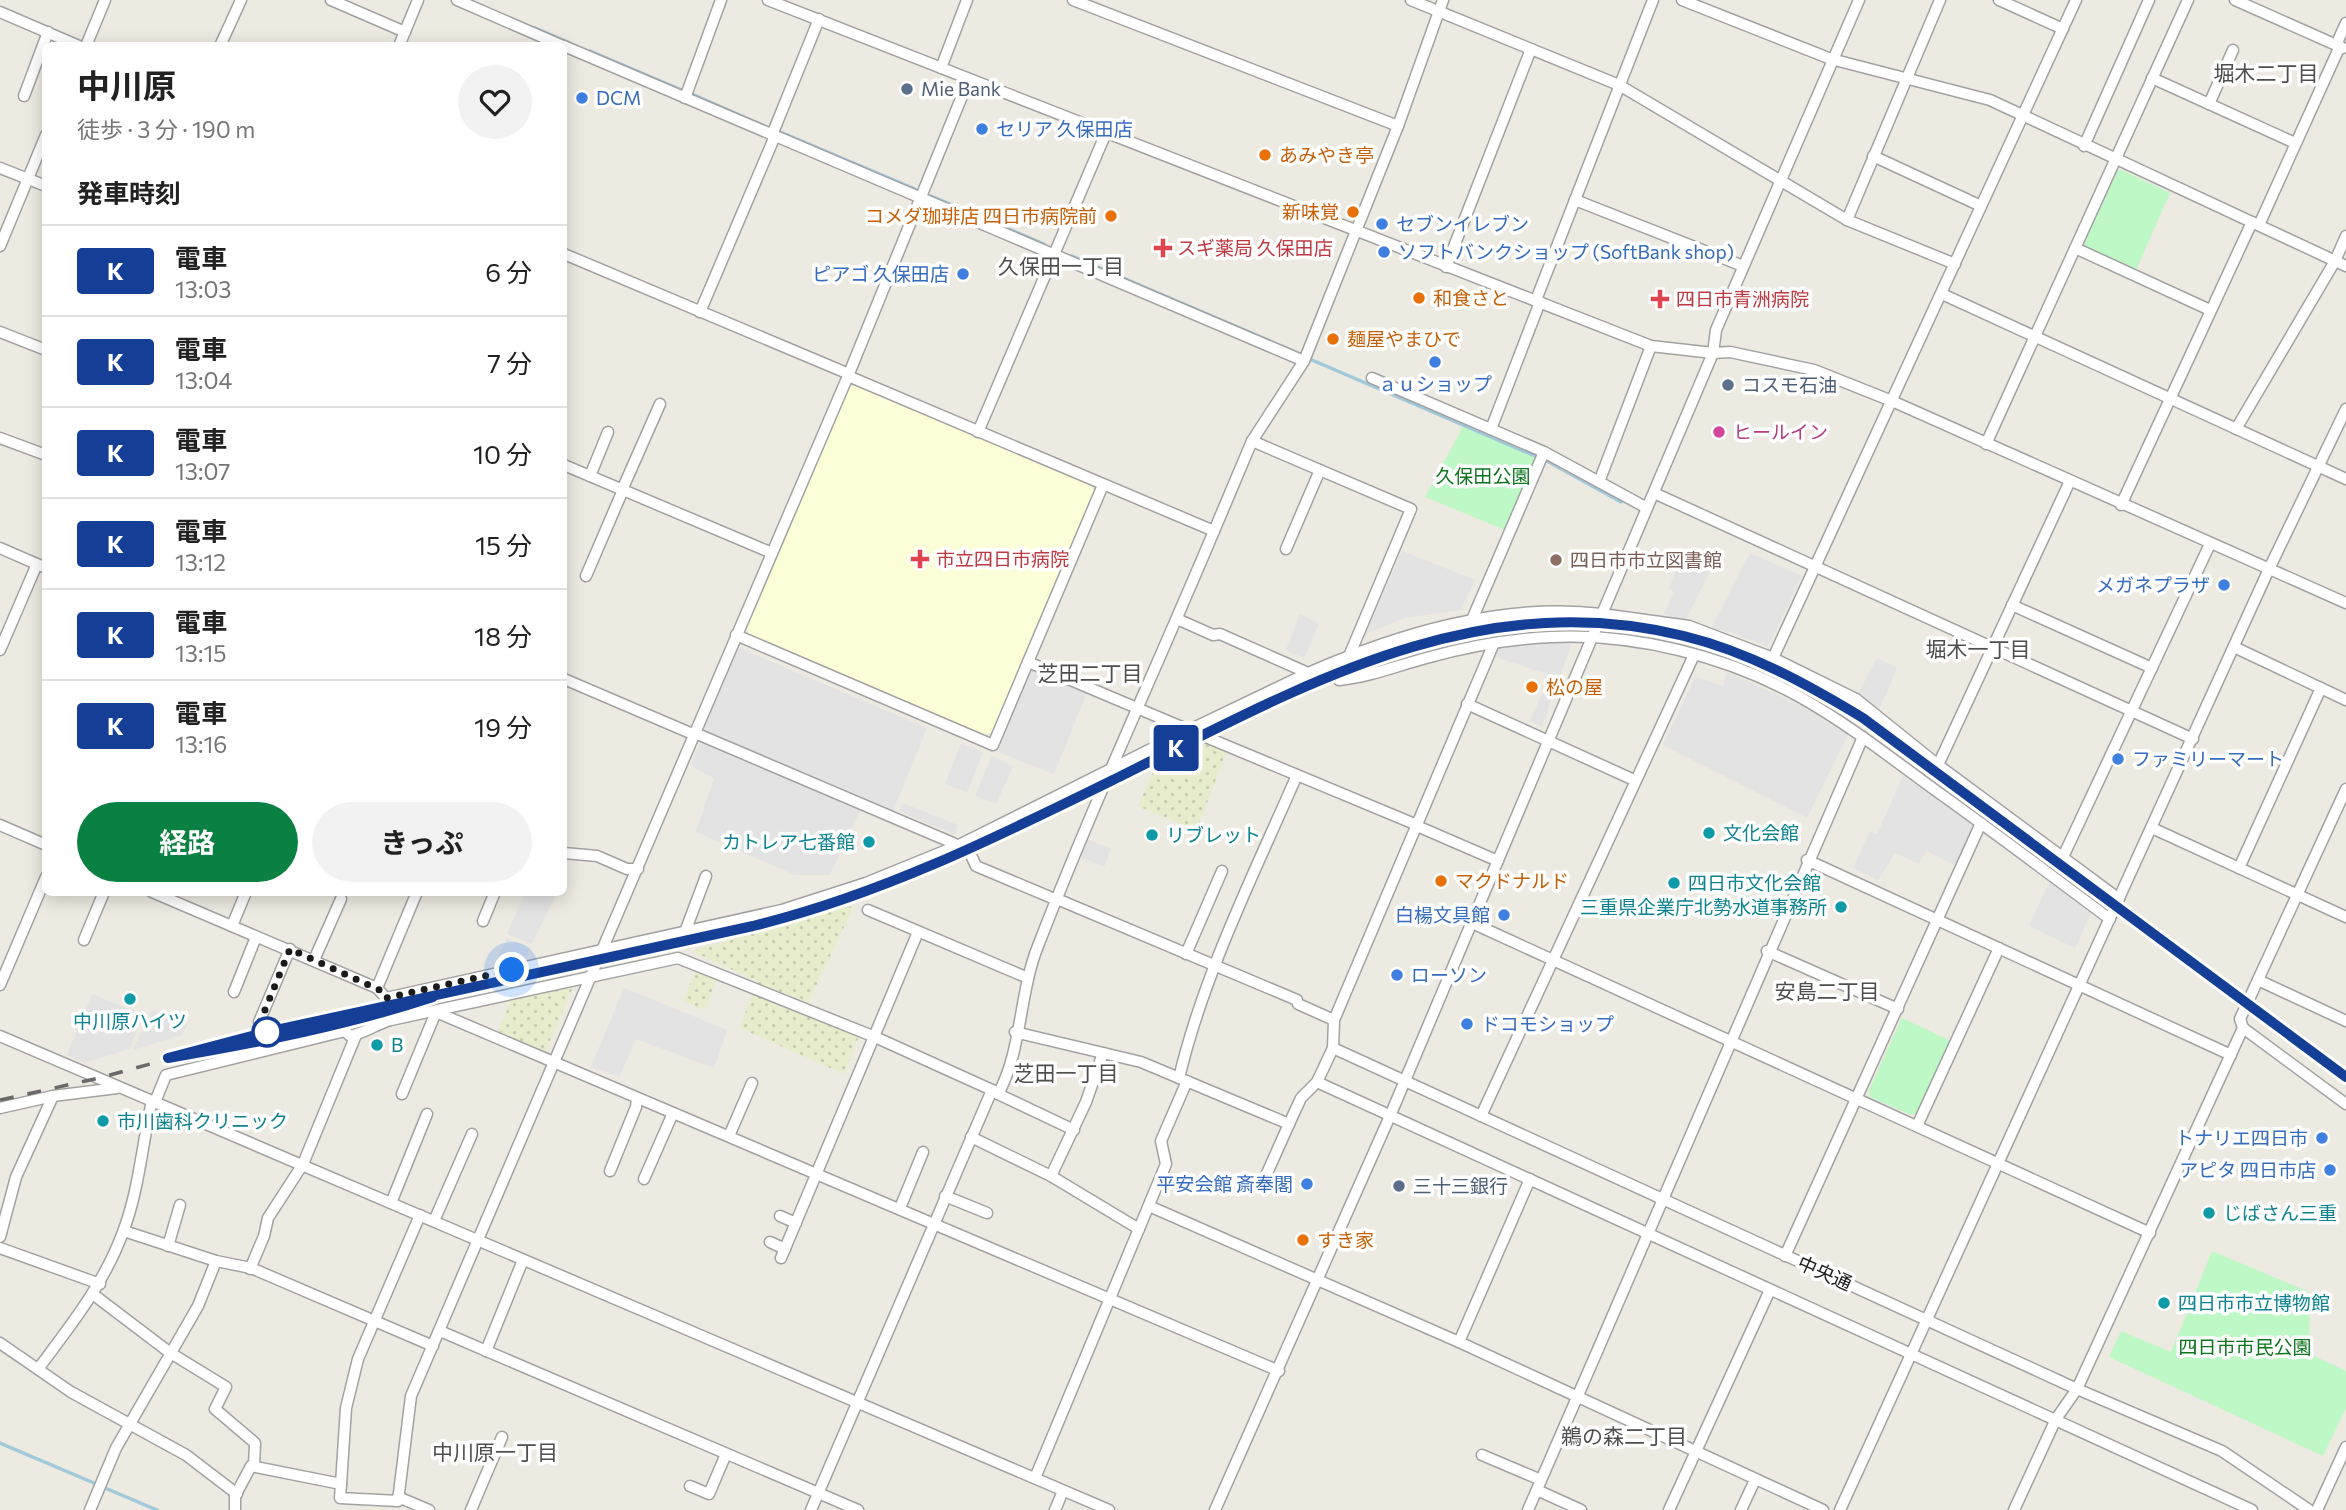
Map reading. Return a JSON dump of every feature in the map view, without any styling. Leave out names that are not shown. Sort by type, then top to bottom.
[{"type":"street","points":[[88,42],[105,0]]},
{"type":"street","points":[[222,42],[241,0]]},
{"type":"street","points":[[331,0],[405,32]]},
{"type":"street","points":[[401,42],[418,0]]},
{"type":"street","points":[[457,0],[554,42]]},
{"type":"street","points":[[685,98],[721,0]]},
{"type":"street","points":[[768,0],[1355,232],[1651,345],[1713,353],[1730,352],[1814,370],[1892,401],[2346,603]]},
{"type":"street","points":[[941,68],[967,0]]},
{"type":"street","points":[[1073,0],[1098,5],[1398,126]]},
{"type":"street","points":[[1410,0],[1441,6],[1531,49],[1619,85],[1779,182],[1847,219],[1955,264]]},
{"type":"street","points":[[1491,429],[1575,200],[1653,0]]},
{"type":"street","points":[[1682,0],[1831,59],[1990,100],[2346,266]]},
{"type":"street","points":[[1215,1510],[1390,1116],[1713,353],[1716,330],[1831,59],[1859,0]]},
{"type":"street","points":[[1847,219],[1940,0]]},
{"type":"street","points":[[1999,0],[2063,29]]},
{"type":"street","points":[[1773,658],[2076,0]]},
{"type":"street","points":[[2084,146],[2149,0]]},
{"type":"street","points":[[1986,444],[2188,0]]},
{"type":"street","points":[[2235,0],[2341,47]]},
{"type":"street","points":[[811,1510],[971,1137],[995,1092],[1008,1075],[1028,978],[1057,899],[1252,441],[1304,361],[1398,126],[1441,6]]},
{"type":"street","points":[[0,12],[70,42]]},
{"type":"street","points":[[700,312],[818,19]]},
{"type":"street","points":[[2121,505],[2210,310],[2341,47],[2346,23]]},
{"type":"street","points":[[44,42],[48,32]]},
{"type":"street","points":[[24,96],[42,48]]},
{"type":"street","points":[[567,48],[1304,361]]},
{"type":"street","points":[[1446,267],[1531,49]]},
{"type":"street","points":[[2209,104],[2233,50]]},
{"type":"street","points":[[2152,78],[2295,143]]},
{"type":"street","points":[[420,1215],[374,1320],[350,1387],[340,1498],[367,1505],[398,1500],[411,1396],[848,375],[969,79]]},
{"type":"street","points":[[978,432],[1107,133]]},
{"type":"street","points":[[0,246],[42,146]]},
{"type":"street","points":[[1873,156],[1981,206]]},
{"type":"street","points":[[0,168],[42,185]]},
{"type":"street","points":[[1575,200],[1743,266]]},
{"type":"street","points":[[2236,429],[2335,261],[2346,236]]},
{"type":"street","points":[[2075,248],[2210,310]]},
{"type":"street","points":[[567,255],[1214,531]]},
{"type":"street","points":[[1942,294],[2346,479]]},
{"type":"street","points":[[0,332],[42,348]]},
{"type":"street","points":[[1599,482],[1651,345]]},
{"type":"street","points":[[1372,378],[1491,429],[1599,482],[1647,509]]},
{"type":"street","points":[[586,576],[660,404]]},
{"type":"street","points":[[1840,1510],[2269,569],[2346,409]]},
{"type":"street","points":[[590,476],[608,432]]},
{"type":"street","points":[[0,438],[42,454]]},
{"type":"street","points":[[1252,441],[1411,509],[1339,680],[1361,678],[1427,657],[1494,643],[1550,637],[1639,643],[1694,655],[1775,684],[1863,737],[2110,919]]},
{"type":"street","points":[[1471,622],[1542,456]]},
{"type":"street","points":[[567,466],[772,553]]},
{"type":"street","points":[[1286,549],[1320,470]]},
{"type":"street","points":[[1938,765],[2070,481]]},
{"type":"street","points":[[736,635],[993,744],[1103,485]]},
{"type":"street","points":[[1654,492],[2193,739]]},
{"type":"street","points":[[2062,859],[2210,544]]},
{"type":"street","points":[[0,548],[41,566],[0,650]]},
{"type":"street","points":[[2012,605],[2152,668]]},
{"type":"street","points":[[161,896],[377,988],[386,998],[685,932],[824,897],[957,846],[1308,673],[1349,655],[1423,631],[1518,615],[1602,614],[1689,626],[1773,658],[1856,699],[2062,859],[2119,898]]},
{"type":"street","points":[[1177,620],[1213,635],[1220,634],[1308,673]]},
{"type":"street","points":[[1264,1180],[1301,1098],[1317,1082],[1333,1048],[1335,1020],[1494,643]]},
{"type":"street","points":[[2234,647],[2346,700]]},
{"type":"street","points":[[1481,1116],[1694,655]]},
{"type":"street","points":[[1028,662],[1498,861]]},
{"type":"street","points":[[567,679],[957,846],[970,853],[976,866],[1216,966],[1335,1020]]},
{"type":"street","points":[[2239,868],[2321,688]]},
{"type":"street","points":[[1467,704],[1634,780]]},
{"type":"street","points":[[1528,1510],[1649,1233],[1767,951],[1863,737]]},
{"type":"street","points":[[1035,1478],[1166,1164],[1161,1141],[1183,1079],[1191,1028],[1297,775]]},
{"type":"street","points":[[2346,789],[2343,806],[2297,894],[2240,1019],[2243,1028],[2346,1104]]},
{"type":"street","points":[[1785,1256],[1981,823]]},
{"type":"street","points":[[0,825],[42,843]]},
{"type":"street","points":[[2152,828],[2346,917]]},
{"type":"street","points":[[567,854],[588,854],[628,869],[638,869]]},
{"type":"street","points":[[1807,860],[2231,1055]]},
{"type":"street","points":[[1186,954],[1222,871]]},
{"type":"street","points":[[685,932],[706,876]]},
{"type":"street","points":[[0,985],[42,886]]},
{"type":"street","points":[[84,940],[102,896]]},
{"type":"street","points":[[232,926],[244,896]]},
{"type":"street","points":[[377,988],[415,896]]},
{"type":"street","points":[[483,921],[493,896]]},
{"type":"street","points":[[314,960],[341,899]]},
{"type":"street","points":[[868,910],[1028,978]]},
{"type":"street","points":[[1472,923],[2150,1233]]},
{"type":"street","points":[[770,1242],[783,1254],[918,932]]},
{"type":"street","points":[[234,992],[256,937]]},
{"type":"street","points":[[1917,1126],[1999,947]]},
{"type":"street","points":[[260,1022],[290,949]]},
{"type":"street","points":[[1767,951],[1898,1009]]},
{"type":"street","points":[[38,1369],[94,1294],[124,1231],[136,1189],[153,1102],[166,1075],[345,1031],[350,1036],[356,1035],[377,1024],[680,958],[875,1037],[1074,1130]]},
{"type":"street","points":[[2258,980],[2346,1021]]},
{"type":"street","points":[[436,1012],[1279,1371]]},
{"type":"street","points":[[402,1094],[436,1012]]},
{"type":"street","points":[[2014,1510],[2056,1419],[2077,1389],[2243,1028]]},
{"type":"street","points":[[1016,1032],[1141,1062],[1289,1124]]},
{"type":"street","points":[[250,1269],[264,1236],[268,1218],[303,1164],[356,1035]]},
{"type":"street","points":[[0,1036],[1109,1510]]},
{"type":"street","name":"中央通","points":[[1333,1048],[2077,1389],[2222,1451],[2309,1510]]},
{"type":"street","points":[[1051,1176],[1074,1130],[1103,1053]]},
{"type":"street","name":"中央通","points":[[1317,1082],[1770,1290],[1911,1351],[2252,1510]]},
{"type":"street","points":[[729,1136],[752,1083]]},
{"type":"street","points":[[0,1108],[52,1096],[117,1088]]},
{"type":"street","points":[[1,1233],[16,1177],[52,1096]]},
{"type":"street","points":[[610,1171],[636,1107],[637,1098]]},
{"type":"street","points":[[644,1179],[673,1113]]},
{"type":"street","points":[[391,1202],[427,1114]]},
{"type":"street","points":[[434,1221],[472,1134]]},
{"type":"street","points":[[971,1137],[1051,1176],[1139,1229]]},
{"type":"street","points":[[900,1208],[923,1152]]},
{"type":"street","points":[[1459,1342],[1530,1179]]},
{"type":"street","points":[[945,1196],[987,1213]]},
{"type":"street","points":[[168,1247],[180,1205]]},
{"type":"street","points":[[1149,1206],[1459,1342],[1823,1510]]},
{"type":"street","points":[[780,1216],[796,1223]]},
{"type":"street","points":[[124,1231],[168,1247],[250,1269],[433,1346]]},
{"type":"street","points":[[0,1248],[100,1284]]},
{"type":"street","points":[[486,1351],[523,1260]]},
{"type":"street","points":[[90,1510],[130,1424],[169,1352],[198,1306],[216,1261]]},
{"type":"street","points":[[1669,1510],[1770,1290]]},
{"type":"street","points":[[94,1294],[169,1352],[226,1387],[215,1409],[255,1443],[254,1466],[237,1494],[235,1510]]},
{"type":"street","points":[[440,1331],[858,1510]]},
{"type":"street","points":[[0,1343],[56,1383],[186,1455],[237,1494]]},
{"type":"street","points":[[471,1510],[502,1437]]},
{"type":"street","points":[[2317,1510],[2346,1447]]},
{"type":"street","points":[[690,1486],[709,1494],[726,1454]]},
{"type":"street","points":[[1482,1455],[1581,1510]]},
{"type":"street","points":[[254,1466],[341,1484]]},
{"type":"street","points":[[1741,1510],[1755,1480]]},
{"type":"street","points":[[1055,1510],[1063,1490]]},
{"type":"street","points":[[398,1497],[429,1510]]},
{"type":"shaded area","name":"市立四日市病院","points":[[856,384],[1090,484],[1094,491],[992,732],[985,735],[749,634],[746,626],[849,387]]},
{"type":"shaded area","points":[[1402,551],[1475,580],[1461,610],[1404,618],[1366,634]]},
{"type":"shaded area","points":[[1750,553],[1802,576],[1768,647],[1731,632],[1711,629]]},
{"type":"shaded area","points":[[1690,560],[1712,567],[1685,622],[1664,614],[1674,592],[1669,589],[1678,564],[1686,564]]},
{"type":"shaded area","points":[[1300,614],[1319,624],[1304,658],[1286,650]]},
{"type":"shaded area","points":[[1508,643],[1572,643],[1542,726],[1530,721],[1547,683],[1547,674],[1496,657],[1501,646]]},
{"type":"shaded area","points":[[737,647],[927,728],[892,814],[702,732]]},
{"type":"shaded area","points":[[1877,658],[1897,668],[1879,710],[1857,696]]},
{"type":"shaded area","points":[[1031,669],[1087,692],[1054,774],[998,752]]},
{"type":"shaded area","points":[[1727,672],[1794,702],[1848,735],[1807,818],[1663,745],[1695,677],[1723,686]]},
{"type":"shaded area","points":[[702,740],[860,811],[830,875],[795,875],[696,832],[714,778],[691,766]]},
{"type":"shaded area","points":[[1198,740],[1227,751],[1196,831],[1138,806],[1157,763]]},
{"type":"shaded area","points":[[961,743],[983,752],[967,793],[945,784]]},
{"type":"shaded area","points":[[992,756],[1013,766],[996,804],[975,796]]},
{"type":"shaded area","points":[[1903,776],[1972,825],[1972,833],[1957,866],[1926,851],[1919,864],[1895,853],[1878,880],[1853,868],[1870,832],[1877,834]]},
{"type":"shaded area","points":[[903,803],[958,825],[955,835],[899,811]]},
{"type":"shaded area","points":[[1084,838],[1111,849],[1104,867],[1078,856]]},
{"type":"shaded area","points":[[2050,880],[2092,911],[2075,948],[2029,926]]},
{"type":"shaded area","points":[[524,896],[556,896],[532,944],[507,934]]},
{"type":"shaded area","points":[[846,905],[853,908],[804,1011],[859,1036],[844,1074],[740,1028],[757,981],[692,951]]},
{"type":"shaded area","points":[[507,938],[530,947],[523,962],[494,968]]},
{"type":"shaded area","points":[[698,966],[718,974],[705,1010],[683,1001]]},
{"type":"shaded area","points":[[576,980],[545,1052],[498,1031],[515,992]]},
{"type":"shaded area","points":[[624,988],[727,1030],[714,1068],[636,1039],[619,1077],[591,1067]]},
{"type":"shaded area","points":[[92,994],[144,1015],[129,1049],[84,1063],[67,1055]]},
{"type":"shaded area","points":[[152,1010],[187,1024],[182,1035],[133,1050]]},
{"type":"green space","points":[[2121,170],[2170,193],[2136,270],[2085,247],[2082,242],[2116,171]]},
{"type":"green space","name":"久保田公園","points":[[1465,423],[1536,454],[1537,460],[1505,530],[1425,497]]},
{"type":"green space","points":[[1902,1018],[1951,1041],[1917,1113],[1911,1115],[1870,1097],[1869,1090]]},
{"type":"green space","name":"四日市市民公園","points":[[2212,1251],[2309,1292],[2310,1354],[2346,1371],[2346,1408],[2323,1456],[2109,1357],[2121,1331],[2171,1352]]},
{"type":"waterway","points":[[535,28],[570,43]]},
{"type":"waterway","points":[[590,51],[684,91]]},
{"type":"waterway","points":[[692,94],[769,128]]},
{"type":"waterway","points":[[778,131],[915,189]]},
{"type":"waterway","points":[[931,196],[1044,244]]},
{"type":"waterway","points":[[1072,256],[1300,354]]},
{"type":"waterway","points":[[1312,360],[1547,461],[1621,502]]},
{"type":"waterway","points":[[0,1443],[94,1483]]},
{"type":"waterway","points":[[105,1488],[157,1510]]},
{"type":"tunnel","points":[[1762,678],[1773,658]]},
{"type":"railway","points":[[0,1100],[99,1078],[267,1032],[802,913],[945,860],[1261,706],[1328,677],[1396,652],[1465,634],[1536,624],[1609,624],[1684,636],[1754,660],[1821,693],[1863,718],[2346,1077]]},
{"type":"train","name":"K","points":[[433,997],[398,1009],[231,1048],[168,1058],[267,1032],[791,917],[899,881],[937,865],[1125,774],[1227,721],[1350,666],[1429,641],[1475,630],[1545,622],[1589,623],[1645,629],[1712,644],[1800,680],[1827,696],[1863,718],[2346,1077]]},
{"type":"place","name":"Mie Bank","points":[[907,89]]},
{"type":"place","name":"DCM","points":[[582,98]]},
{"type":"place","name":"セリア 久保田店","points":[[982,129]]},
{"type":"place","name":"あみやき亭","points":[[1265,155]]},
{"type":"place","name":"新味覚","points":[[1353,212]]},
{"type":"place","name":"コメダ珈琲店 四日市病院前","points":[[1111,216]]},
{"type":"place","name":"セブンイレブン","points":[[1382,224]]},
{"type":"place","name":"スギ薬局 久保田店","points":[[1163,248]]},
{"type":"place","name":"ソフトバンクショップ (SoftBank shop)","points":[[1384,252]]},
{"type":"place","name":"ピアゴ 久保田店","points":[[963,274]]},
{"type":"place","name":"和食さと","points":[[1419,298]]},
{"type":"place","name":"四日市青洲病院","points":[[1660,299]]},
{"type":"place","name":"麺屋やまひで","points":[[1333,339]]},
{"type":"place","name":"ａｕショップ","points":[[1435,362]]},
{"type":"place","name":"コスモ石油","points":[[1728,385]]},
{"type":"place","name":"ヒールイン","points":[[1719,432]]},
{"type":"place","name":"市立四日市病院","points":[[920,559]]},
{"type":"place","name":"四日市市立図書館","points":[[1556,560]]},
{"type":"place","name":"メガネプラザ","points":[[2224,585]]},
{"type":"place","name":"松の屋","points":[[1532,687]]},
{"type":"place","name":"ファミリーマート","points":[[2118,759]]},
{"type":"place","name":"文化会館","points":[[1709,833]]},
{"type":"place","name":"リブレット","points":[[1152,835]]},
{"type":"place","name":"カトレア七番館","points":[[869,842]]},
{"type":"place","name":"マクドナルド","points":[[1441,881]]},
{"type":"place","name":"四日市文化会館","points":[[1674,883]]},
{"type":"place","name":"三重県企業庁北勢水道事務所","points":[[1841,907]]},
{"type":"place","name":"白楊文具館","points":[[1504,915]]},
{"type":"place","name":"ローソン","points":[[1397,975]]},
{"type":"place","name":"中川原ハイツ","points":[[130,999]]},
{"type":"place","name":"ドコモショップ","points":[[1467,1024]]},
{"type":"place","name":"B","points":[[377,1045]]},
{"type":"place","name":"市川歯科クリニック","points":[[103,1121]]},
{"type":"place","name":"トナリエ四日市","points":[[2322,1138]]},
{"type":"place","name":"アピタ 四日市店","points":[[2330,1170]]},
{"type":"place","name":"平安会館 斎奉閣","points":[[1307,1184]]},
{"type":"place","name":"三十三銀行","points":[[1399,1186]]},
{"type":"place","name":"じばさん三重","points":[[2209,1213]]},
{"type":"place","name":"すき家","points":[[1303,1240]]},
{"type":"place","name":"四日市市立博物館","points":[[2164,1303]]},
{"type":"district","name":"堀木二丁目","points":[[2266,74]]},
{"type":"district","name":"久保田一丁目","points":[[1061,267]]},
{"type":"district","name":"堀木一丁目","points":[[1978,650]]},
{"type":"district","name":"芝田二丁目","points":[[1090,674]]},
{"type":"district","name":"安島二丁目","points":[[1827,992]]},
{"type":"district","name":"芝田一丁目","points":[[1066,1074]]},
{"type":"district","name":"鵜の森二丁目","points":[[1624,1437]]},
{"type":"district","name":"中川原一丁目","points":[[495,1453]]},
{"type":"route","points":[[267,1032],[260,1022],[290,949],[382,991],[386,998],[512,970]]}]
